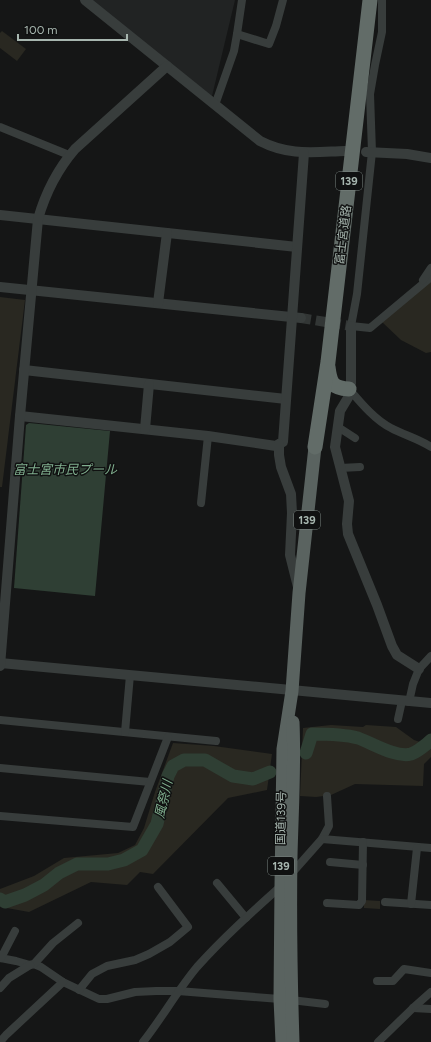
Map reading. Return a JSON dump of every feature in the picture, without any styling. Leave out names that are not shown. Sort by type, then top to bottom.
[{"type":"highway","name":"富士宮道路","points":[[316,446],[328,362],[370,0]]},
{"type":"highway","points":[[328,362],[330,381],[341,389],[349,389]]},
{"type":"highway","name":"国道139号","points":[[293,1042],[286,999],[281,886],[283,749],[292,690],[299,593],[316,446]]},
{"type":"highway","name":"国道139号","points":[[282,1042],[286,999],[291,874],[294,750],[292,690]]},
{"type":"street","points":[[85,0],[260,141],[271,147],[304,153],[345,151]]},
{"type":"street","points":[[215,105],[234,51],[242,0]]},
{"type":"street","points":[[237,34],[269,44],[276,26],[283,0]]},
{"type":"street","points":[[382,0],[382,32],[370,94],[369,152],[356,294],[351,326],[351,383],[349,396],[340,410],[335,447],[349,501],[347,524],[348,534],[392,646],[397,655],[419,669]]},
{"type":"street","points":[[167,66],[69,155],[46,194],[38,219],[0,664],[431,703]]},
{"type":"street","points":[[0,126],[69,155]]},
{"type":"street","points":[[369,152],[407,154],[431,158]]},
{"type":"street","points":[[20,416],[208,436],[276,446],[283,442],[286,399],[297,318],[297,247],[304,153]]},
{"type":"street","points":[[0,215],[297,247]]},
{"type":"street","points":[[158,304],[167,233]]},
{"type":"street","points":[[419,288],[431,268]]},
{"type":"street","points":[[351,326],[370,328],[431,277]]},
{"type":"street","points":[[0,287],[297,318]]},
{"type":"street","points":[[24,370],[286,399]]},
{"type":"street","points":[[145,430],[149,384]]},
{"type":"street","points":[[316,446],[320,436],[326,403],[330,396],[335,392],[349,389]]},
{"type":"street","points":[[349,389],[380,421],[390,428],[431,447]]},
{"type":"street","points":[[338,427],[356,438]]},
{"type":"street","points":[[201,503],[208,436]]},
{"type":"street","points":[[279,444],[281,467],[291,494],[292,513],[290,555],[299,593]]},
{"type":"street","points":[[340,468],[360,467]]},
{"type":"street","points":[[398,719],[419,669],[431,656]]},
{"type":"street","points":[[125,732],[130,675]]},
{"type":"street","points":[[0,720],[216,741]]},
{"type":"street","points":[[0,816],[132,828],[168,737]]},
{"type":"street","points":[[0,768],[150,782]]},
{"type":"street","points":[[291,874],[322,839],[329,826],[327,796]]},
{"type":"street","points":[[322,839],[431,848]]},
{"type":"street","points":[[327,903],[359,904],[362,901],[363,842]]},
{"type":"street","points":[[411,904],[417,848]]},
{"type":"street","points":[[330,862],[363,864]]},
{"type":"street","points":[[216,883],[246,918]]},
{"type":"street","points":[[79,990],[92,974],[107,966],[135,960],[149,954],[170,942],[188,927],[158,886]]},
{"type":"street","points":[[143,1042],[196,968],[218,945],[281,886]]},
{"type":"street","points":[[385,902],[431,905]]},
{"type":"street","points":[[0,988],[9,978],[32,965],[53,943],[78,923]]},
{"type":"street","points":[[15,931],[0,958],[41,967],[63,982],[99,1000],[135,992],[178,992],[286,999],[325,1004]]},
{"type":"street","points":[[378,981],[393,981],[404,969],[431,973]]},
{"type":"street","points":[[0,1042],[63,982]]},
{"type":"street","points":[[378,1042],[431,992]]},
{"type":"street","points":[[413,1008],[431,1010]]},
{"type":"shaded area","points":[[90,0],[235,0],[212,96]]},
{"type":"shaded area","points":[[2,31],[26,49],[17,61],[0,48],[0,33]]},
{"type":"shaded area","points":[[431,281],[431,352],[426,353],[401,340],[381,321]]},
{"type":"shaded area","points":[[0,297],[25,300],[2,487],[0,487]]},
{"type":"shaded area","points":[[331,725],[396,727],[414,740],[420,742],[431,734],[431,757],[424,764],[423,786],[355,784],[331,795],[316,797],[300,796],[303,728]]},
{"type":"shaded area","points":[[173,743],[214,746],[272,754],[267,790],[228,798],[153,874],[140,872],[127,885],[91,882],[29,912],[7,908],[0,905],[0,889],[34,876],[64,858],[118,853],[135,845],[144,828],[155,792]]},
{"type":"shaded area","points":[[364,900],[380,901],[380,909],[364,908]]},
{"type":"water","name":"富士宮市民プール","points":[[29,423],[110,431],[95,596],[14,588],[26,425]]},
{"type":"waterway","name":"風祭川","points":[[306,753],[312,734],[335,734],[358,738],[391,752],[405,755],[416,752],[431,740]]},
{"type":"waterway","name":"風祭川","points":[[0,899],[5,902],[25,895],[44,885],[59,873],[77,864],[108,864],[124,860],[142,850],[157,824],[168,776],[173,766],[184,760],[205,760],[233,776],[253,779],[270,772]]},
{"type":"tunnel","points":[[301,318],[351,326]]}]
